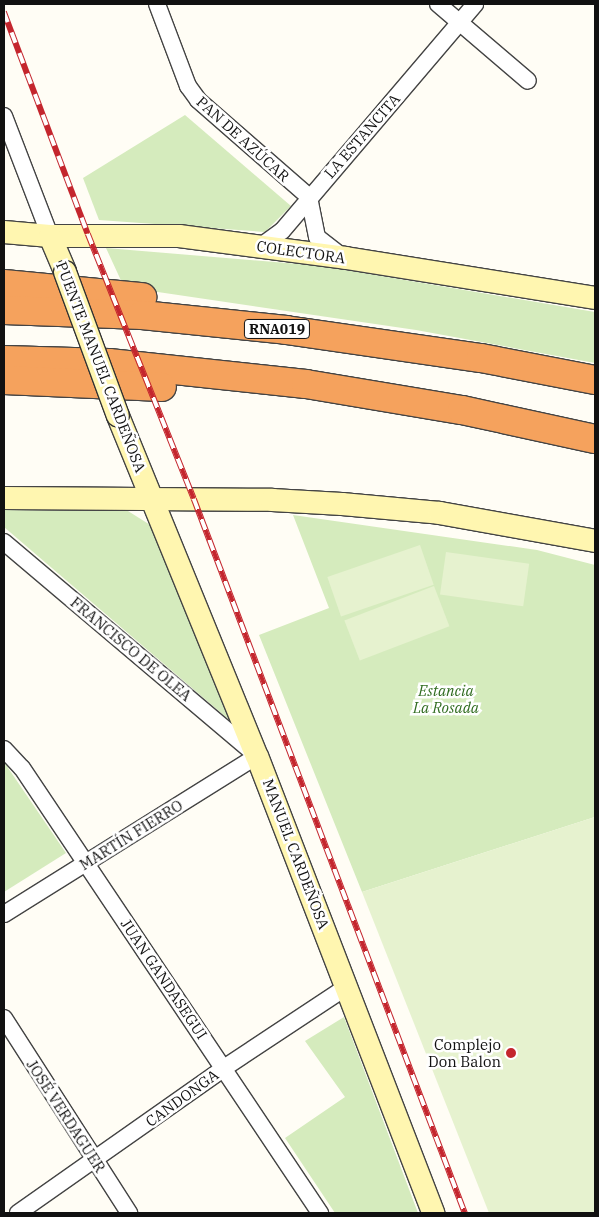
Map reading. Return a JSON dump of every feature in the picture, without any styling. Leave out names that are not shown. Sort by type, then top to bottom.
[{"type":"highway","points":[[4,284],[182,301],[286,330]]},
{"type":"highway","name":"RNA019","points":[[4,310],[142,315],[286,330],[471,356],[595,380]]},
{"type":"highway","points":[[4,360],[109,363],[306,384],[462,410],[595,439]]},
{"type":"highway","points":[[4,380],[207,390],[306,384]]},
{"type":"main road","name":"COLECTORA","points":[[4,232],[50,236],[179,236],[346,258],[595,298]]},
{"type":"main road","name":"PUENTE MANUEL CARDEÑOSA","points":[[50,236],[118,416],[152,498]]},
{"type":"main road","points":[[4,498],[152,498],[342,504],[440,513],[595,541]]},
{"type":"main road","name":"MANUEL CARDEÑOSA","points":[[152,498],[348,986],[433,1213]]},
{"type":"street","name":"PAN DE AZÚCAR","points":[[157,4],[188,86],[198,100],[309,197]]},
{"type":"street","points":[[438,4],[528,81]]},
{"type":"street","name":"LA ESTANCITA","points":[[261,246],[276,237],[475,4]]},
{"type":"street","points":[[4,116],[50,236]]},
{"type":"street","points":[[309,197],[317,237],[328,248],[346,258]]},
{"type":"street","name":"FRANCISCO DE OLEA","points":[[4,542],[257,756]]},
{"type":"street","name":"JUAN GANDASEGUI","points":[[4,749],[22,768],[320,1213]]},
{"type":"street","name":"MARTÍN FIERRO","points":[[4,914],[257,756]]},
{"type":"street","name":"CANDONGA","points":[[18,1213],[95,1161],[224,1068],[348,986]]},
{"type":"street","name":"JOSÉ VERDAGUER","points":[[4,1018],[129,1213]]},
{"type":"green space","points":[[185,115],[291,206],[265,232],[99,220],[83,178]]},
{"type":"green space","points":[[106,248],[322,266],[595,312],[595,363],[416,330],[124,287]]},
{"type":"green space","points":[[4,510],[128,511],[155,528],[234,724],[4,527]]},
{"type":"green space","name":"Estancia La Rosada","points":[[293,515],[537,550],[595,565],[595,817],[362,892],[259,635],[329,608]]},
{"type":"green space","points":[[420,545],[434,585],[341,617],[327,577]]},
{"type":"green space","points":[[446,552],[529,564],[523,606],[440,595]]},
{"type":"green space","points":[[434,586],[449,626],[360,661],[344,620]]},
{"type":"green space","points":[[4,762],[66,853],[4,892]]},
{"type":"green space","name":"Complejo Don Balon","points":[[595,817],[595,1213],[489,1213],[362,892]]},
{"type":"green space","points":[[344,1017],[418,1213],[335,1213],[285,1138],[345,1097],[305,1041]]},
{"type":"railway","points":[[4,12],[88,234],[194,499],[465,1213]]},
{"type":"place","name":"Complejo Don Balon","points":[[511,1053]]}]
